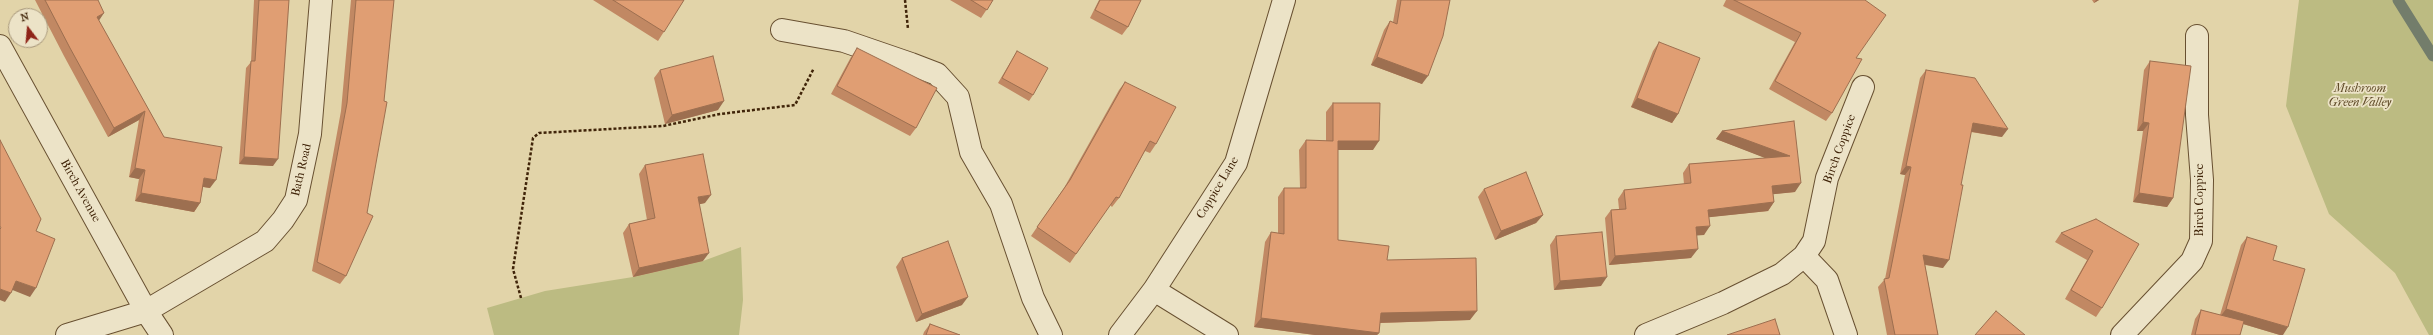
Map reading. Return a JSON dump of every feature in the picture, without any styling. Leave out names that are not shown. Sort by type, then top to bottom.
[{"type":"street","name":"Bath Road","points":[[67,335],[146,311],[265,241],[283,220],[296,200],[310,134],[321,0]]},
{"type":"street","name":"Coppice Lane","points":[[1120,335],[1154,290],[1236,163],[1284,0]]},
{"type":"street","points":[[782,30],[844,41],[937,74],[958,97],[971,152],[1001,204],[1033,298],[1051,335]]},
{"type":"street","name":"Birch Coppice","points":[[2122,335],[2192,261],[2201,241],[2202,180],[2197,115],[2197,36]]},
{"type":"street","name":"Birch Avenue","points":[[0,46],[146,311],[162,335]]},
{"type":"street","name":"Birch Coppice","points":[[1646,335],[1723,303],[1782,274],[1804,256],[1814,241],[1827,178],[1863,87]]},
{"type":"street","points":[[1804,256],[1827,280],[1846,335]]},
{"type":"street","points":[[1154,290],[1227,335]]},
{"type":"path","points":[[521,298],[513,269],[533,138],[539,133],[663,126],[720,114],[795,105],[829,39]]},
{"type":"green space","name":"Mushroom Green Valley","points":[[2299,0],[2433,0],[2433,335],[2429,335],[2395,273],[2329,214],[2286,106]]},
{"type":"green space","points":[[741,247],[743,300],[739,335],[494,335],[487,308],[545,291],[633,277],[703,261]]},
{"type":"building","points":[[45,0],[98,0],[104,13],[97,17],[164,137],[222,147],[216,180],[204,178],[200,203],[141,193],[145,170],[135,168],[145,111],[114,128]]},
{"type":"building","points":[[259,0],[289,0],[278,159],[244,157],[251,61],[255,61]]},
{"type":"building","points":[[356,0],[394,0],[384,101],[387,102],[367,213],[373,216],[346,276],[317,262],[347,103]]},
{"type":"building","points":[[613,0],[684,0],[664,32]]},
{"type":"building","points":[[971,0],[993,0],[987,10]]},
{"type":"building","points":[[1100,0],[1141,0],[1128,27],[1095,10]]},
{"type":"building","points":[[1401,0],[1450,0],[1443,36],[1428,76],[1377,57],[1390,21],[1397,24]]},
{"type":"building","points":[[1734,0],[1865,0],[1886,15],[1856,58],[1862,59],[1832,113],[1775,81],[1801,33]]},
{"type":"building","points":[[1659,42],[1700,58],[1678,114],[1637,98]]},
{"type":"building","points":[[857,48],[937,88],[916,128],[837,86]]},
{"type":"building","points":[[1017,51],[1048,68],[1033,95],[1002,78]]},
{"type":"building","points":[[713,56],[724,101],[672,115],[660,70]]},
{"type":"building","points":[[2150,61],[2191,66],[2173,198],[2139,193],[2149,123],[2143,122]]},
{"type":"building","points":[[1926,70],[1975,78],[2008,129],[1973,123],[1949,260],[1923,255],[1938,335],[1895,335],[1884,279],[1889,278],[1911,167],[1906,166]]},
{"type":"building","points":[[1125,82],[1176,107],[1156,144],[1150,141],[1119,198],[1116,197],[1076,254],[1037,227],[1070,180]]},
{"type":"building","points":[[1333,103],[1380,103],[1379,141],[1338,141],[1338,240],[1389,246],[1387,260],[1476,258],[1477,311],[1381,313],[1379,333],[1261,318],[1271,232],[1284,234],[1284,188],[1306,188],[1306,140],[1333,141]]},
{"type":"building","points":[[1794,121],[1801,183],[1772,186],[1774,202],[1708,210],[1710,226],[1696,227],[1698,249],[1615,256],[1611,210],[1626,209],[1624,190],[1691,183],[1689,164],[1790,156],[1722,131]]},
{"type":"building","points":[[0,140],[41,219],[36,231],[55,239],[36,288],[16,281],[11,293],[0,289]]},
{"type":"building","points":[[703,154],[711,195],[698,197],[709,253],[639,268],[629,224],[655,218],[645,165]]},
{"type":"building","points":[[1526,172],[1543,215],[1501,231],[1484,189]]},
{"type":"building","points":[[2096,219],[2139,244],[2102,308],[2071,290],[2093,251],[2061,233]]},
{"type":"building","points":[[1602,232],[1607,277],[1560,281],[1556,236]]},
{"type":"building","points":[[2247,237],[2277,246],[2273,260],[2305,269],[2288,327],[2226,309]]},
{"type":"building","points":[[948,241],[968,297],[922,314],[902,258]]},
{"type":"building","points":[[2201,310],[2244,321],[2240,335],[2195,335]]},
{"type":"building","points":[[1996,311],[2025,335],[1975,335]]},
{"type":"building","points":[[1775,319],[1780,335],[1727,335]]},
{"type":"building","points":[[930,324],[960,335],[926,335]]},
{"type":"waterway","points":[[2398,0],[2433,56]]}]
